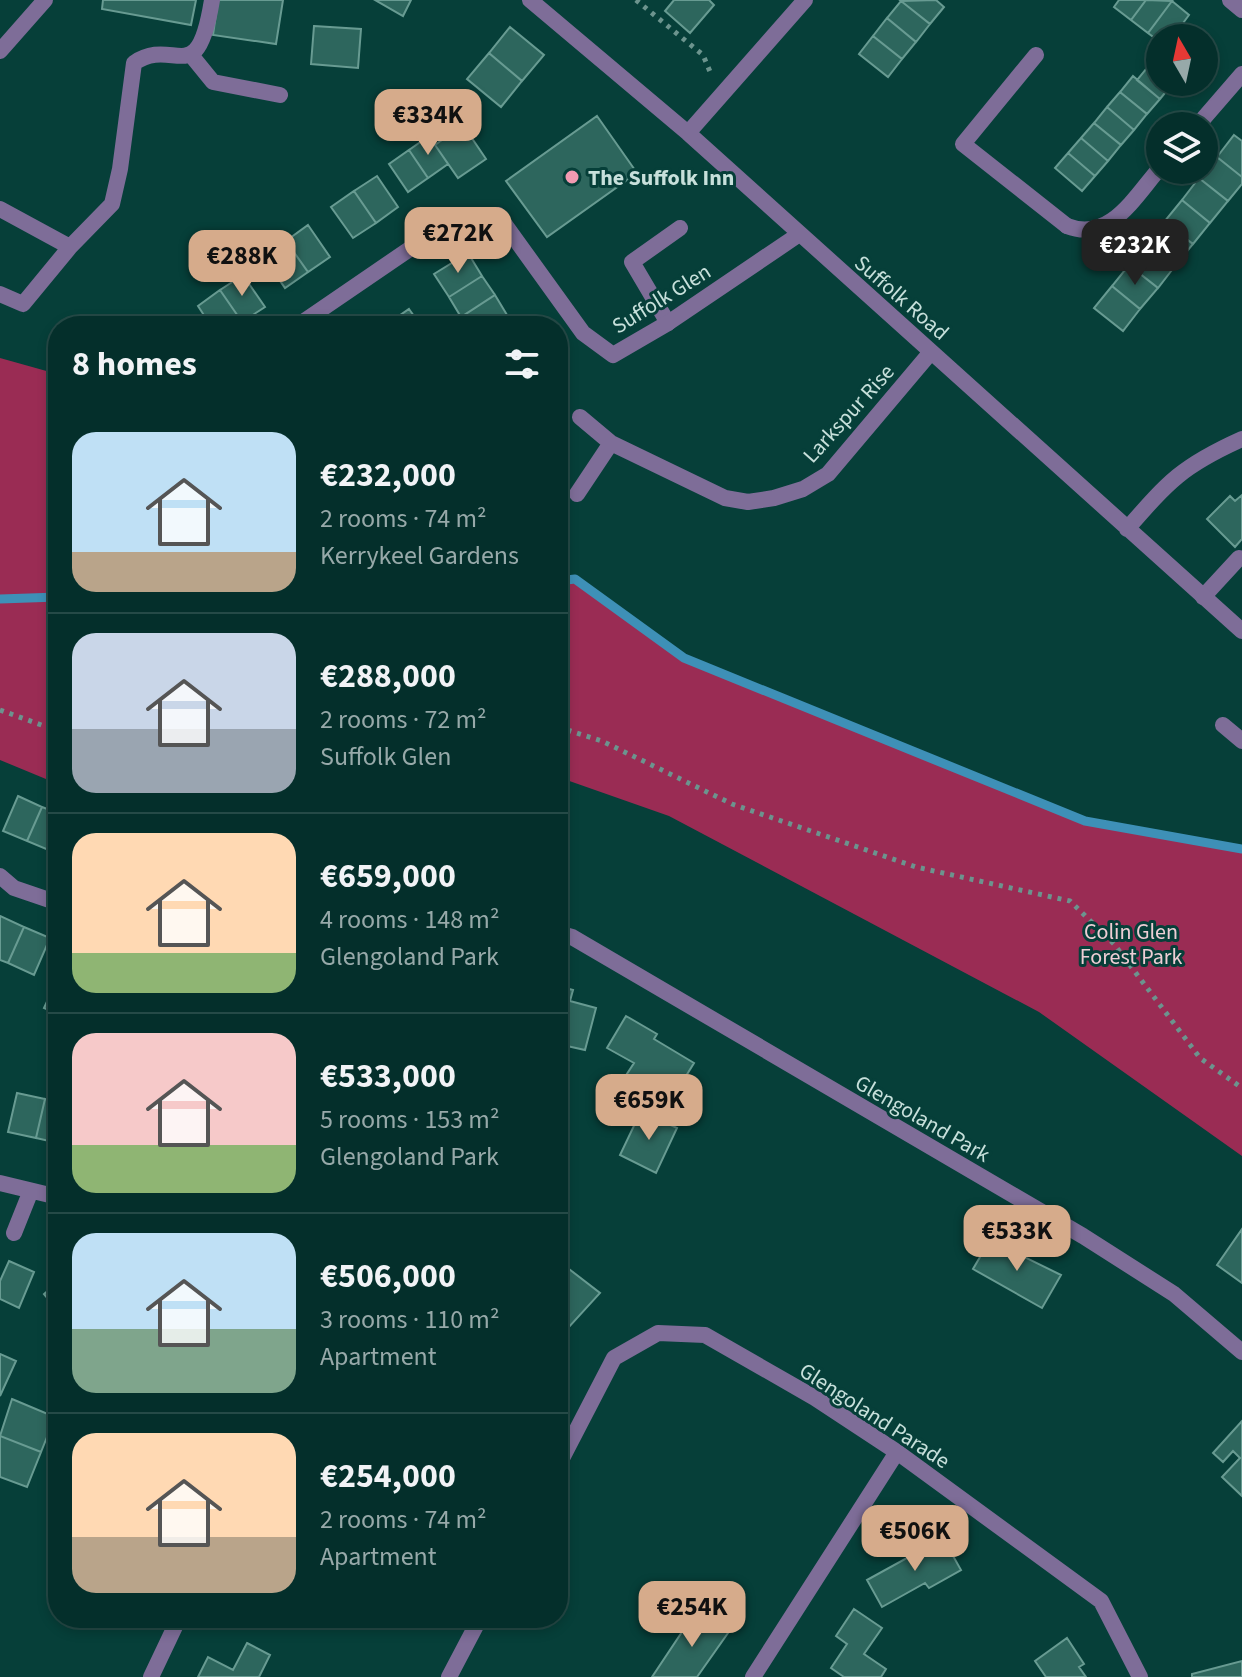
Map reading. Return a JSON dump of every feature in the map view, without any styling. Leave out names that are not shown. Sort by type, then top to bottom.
[{"type":"street","points":[[0,51],[45,0]]},
{"type":"street","points":[[0,294],[23,304],[70,247],[112,204],[120,169],[134,63],[143,57],[181,58],[191,55],[206,36],[212,0]]},
{"type":"street","name":"Suffolk Road","points":[[530,0],[688,133],[1242,631]]},
{"type":"street","points":[[688,133],[805,0]]},
{"type":"street","points":[[1230,0],[1242,10]]},
{"type":"street","points":[[191,55],[213,82],[280,95]]},
{"type":"street","points":[[1036,55],[963,144],[1067,226],[1091,231],[1115,220],[1146,184]]},
{"type":"street","points":[[1209,112],[1242,74]]},
{"type":"street","points":[[0,209],[70,247]]},
{"type":"street","name":"Suffolk Glen","points":[[312,316],[433,233],[498,215],[583,333],[613,355],[668,323],[798,235]]},
{"type":"street","points":[[668,323],[632,262],[680,228]]},
{"type":"street","name":"Larkspur Rise","points":[[580,417],[611,443],[725,498],[748,502],[774,498],[803,489],[828,474],[931,352]]},
{"type":"street","points":[[1127,529],[1173,476],[1200,458],[1242,439]]},
{"type":"street","points":[[577,494],[611,443]]},
{"type":"street","points":[[1203,597],[1239,558]]},
{"type":"street","points":[[1223,725],[1242,741]]},
{"type":"street","points":[[0,876],[14,888],[48,900]]},
{"type":"street","name":"Glengoland Park","points":[[568,937],[1083,1236],[1174,1294],[1242,1352]]},
{"type":"street","points":[[0,1183],[48,1196]]},
{"type":"street","points":[[14,1233],[30,1193]]},
{"type":"street","name":"Glengoland Parade","points":[[568,1447],[614,1358],[658,1333],[705,1335],[815,1398],[897,1452],[1101,1601],[1140,1677]]},
{"type":"street","points":[[753,1677],[897,1452]]},
{"type":"street","points":[[151,1677],[174,1628]]},
{"type":"street","points":[[449,1677],[475,1628]]},
{"type":"path","points":[[636,0],[703,55],[720,95]]},
{"type":"path","points":[[0,710],[48,727]]},
{"type":"path","points":[[568,730],[602,741],[732,804],[916,867],[1070,901],[1114,944],[1200,1058],[1242,1088]]},
{"type":"green space","points":[[0,358],[48,371],[48,780],[0,760]]},
{"type":"green space","name":"Colin Glen Forest Park","points":[[575,579],[684,658],[1099,827],[1242,849],[1242,1156],[1039,1012],[669,816],[568,781],[568,580]]},
{"type":"building","points":[[103,0],[196,0],[191,25],[102,9]]},
{"type":"building","points":[[218,0],[283,0],[276,44],[213,35]]},
{"type":"building","points":[[375,0],[411,0],[403,16]]},
{"type":"building","points":[[674,0],[709,0],[714,5],[690,33],[665,11]]},
{"type":"building","points":[[936,0],[944,7],[930,24],[901,1]]},
{"type":"building","points":[[1119,0],[1146,0],[1131,20],[1114,7]]},
{"type":"building","points":[[1146,0],[1172,1],[1155,24],[1146,24],[1146,31],[1131,20]]},
{"type":"building","points":[[901,1],[930,24],[916,42],[887,18]]},
{"type":"building","points":[[1172,1],[1189,15],[1182,24],[1155,24]]},
{"type":"building","points":[[887,18],[916,42],[902,59],[873,36]]},
{"type":"building","points":[[314,26],[361,29],[358,68],[311,64]]},
{"type":"building","points":[[510,27],[544,55],[522,81],[489,53]]},
{"type":"building","points":[[873,36],[902,59],[888,77],[859,54]]},
{"type":"building","points":[[489,53],[522,81],[501,107],[467,79]]},
{"type":"building","points":[[1146,69],[1146,87],[1137,80]]},
{"type":"building","points":[[1133,76],[1146,87],[1146,96],[1160,99],[1146,113],[1120,92]]},
{"type":"building","points":[[1120,92],[1146,115],[1134,130],[1107,107]]},
{"type":"building","points":[[1107,107],[1134,130],[1121,145],[1094,123]]},
{"type":"building","name":"The Suffolk Inn","points":[[597,116],[637,173],[547,237],[506,181]]},
{"type":"building","points":[[1094,123],[1121,145],[1108,161],[1081,138]]},
{"type":"building","points":[[463,125],[486,159],[458,178],[435,145]]},
{"type":"building","points":[[1234,135],[1242,141],[1242,177],[1218,158]]},
{"type":"building","points":[[429,136],[448,164],[428,178],[409,150]]},
{"type":"building","points":[[1081,138],[1108,161],[1095,176],[1068,153]]},
{"type":"building","points":[[409,150],[428,178],[408,192],[389,164]]},
{"type":"building","points":[[1068,153],[1095,176],[1082,191],[1055,168]]},
{"type":"building","points":[[1218,158],[1242,177],[1242,184],[1228,201],[1207,184],[1218,184]]},
{"type":"building","points":[[377,176],[398,207],[376,223],[354,191]]},
{"type":"building","points":[[1194,184],[1207,184],[1228,201],[1210,223],[1182,200]]},
{"type":"building","points":[[354,191],[376,223],[353,238],[331,207]]},
{"type":"building","points":[[1182,200],[1210,223],[1193,244],[1164,222]]},
{"type":"building","points":[[1164,222],[1193,244],[1175,266],[1147,243]]},
{"type":"building","points":[[308,225],[330,257],[308,272],[286,241]]},
{"type":"building","points":[[286,241],[308,272],[285,288],[263,256]]},
{"type":"building","points":[[1147,243],[1175,266],[1158,288],[1129,265]]},
{"type":"building","points":[[468,253],[482,276],[449,297],[434,274]]},
{"type":"building","points":[[1129,265],[1158,288],[1140,309],[1112,286]]},
{"type":"building","points":[[243,275],[265,307],[251,316],[238,316],[220,290]]},
{"type":"building","points":[[482,276],[495,295],[463,316],[449,297]]},
{"type":"building","points":[[1112,286],[1140,309],[1123,331],[1094,308]]},
{"type":"building","points":[[220,290],[238,316],[204,316],[198,306]]},
{"type":"building","points":[[495,295],[507,315],[505,316],[463,316]]},
{"type":"building","points":[[409,309],[414,316],[399,316]]},
{"type":"building","points":[[1242,495],[1242,539],[1235,547],[1207,519],[1230,496],[1235,501]]},
{"type":"building","points":[[18,796],[42,807],[27,841],[3,831]]},
{"type":"building","points":[[42,807],[48,809],[48,850],[27,841]]},
{"type":"building","points":[[0,916],[24,927],[8,963],[0,960]]},
{"type":"building","points":[[24,927],[48,937],[34,975],[8,963]]},
{"type":"building","points":[[568,989],[573,990],[570,1001],[596,1008],[585,1050],[568,1046]]},
{"type":"building","points":[[626,1016],[657,1034],[654,1039],[694,1063],[678,1089],[655,1076],[645,1093],[623,1080],[634,1063],[607,1048]]},
{"type":"building","points":[[17,1093],[45,1099],[36,1138],[8,1132]]},
{"type":"building","points":[[45,1099],[48,1100],[48,1141],[36,1138]]},
{"type":"building","points":[[641,1111],[677,1128],[656,1173],[620,1155]]},
{"type":"building","points":[[1242,1229],[1242,1283],[1217,1265]]},
{"type":"building","points":[[990,1240],[1061,1275],[1042,1308],[973,1269]]},
{"type":"building","points":[[9,1261],[34,1272],[19,1308],[0,1299],[0,1281]]},
{"type":"building","points":[[568,1270],[600,1293],[568,1328]]},
{"type":"building","points":[[0,1354],[16,1361],[0,1396]]},
{"type":"building","points":[[12,1399],[48,1414],[48,1434],[41,1452],[0,1436]]},
{"type":"building","points":[[1242,1421],[1242,1496],[1222,1477],[1240,1458],[1233,1451],[1223,1462],[1213,1453]]},
{"type":"building","points":[[0,1436],[41,1452],[27,1487],[0,1477]]},
{"type":"building","points":[[943,1538],[961,1570],[929,1588],[925,1583],[882,1607],[867,1580]]},
{"type":"building","points":[[854,1609],[882,1628],[864,1654],[886,1669],[881,1677],[844,1677],[831,1668],[847,1644],[836,1636]]},
{"type":"building","points":[[696,1611],[728,1633],[697,1677],[652,1677]]},
{"type":"building","points":[[1067,1638],[1084,1664],[1079,1667],[1086,1677],[1046,1677],[1035,1661]]},
{"type":"building","points":[[247,1643],[270,1655],[259,1677],[198,1677],[208,1657],[233,1670]]},
{"type":"building","points":[[1242,1661],[1242,1677],[1192,1677],[1192,1674]]},
{"type":"waterway","points":[[568,580],[575,579],[684,658],[1085,821],[1242,849]]},
{"type":"waterway","points":[[0,599],[48,597]]},
{"type":"place","name":"The Suffolk Inn","points":[[572,177]]}]
